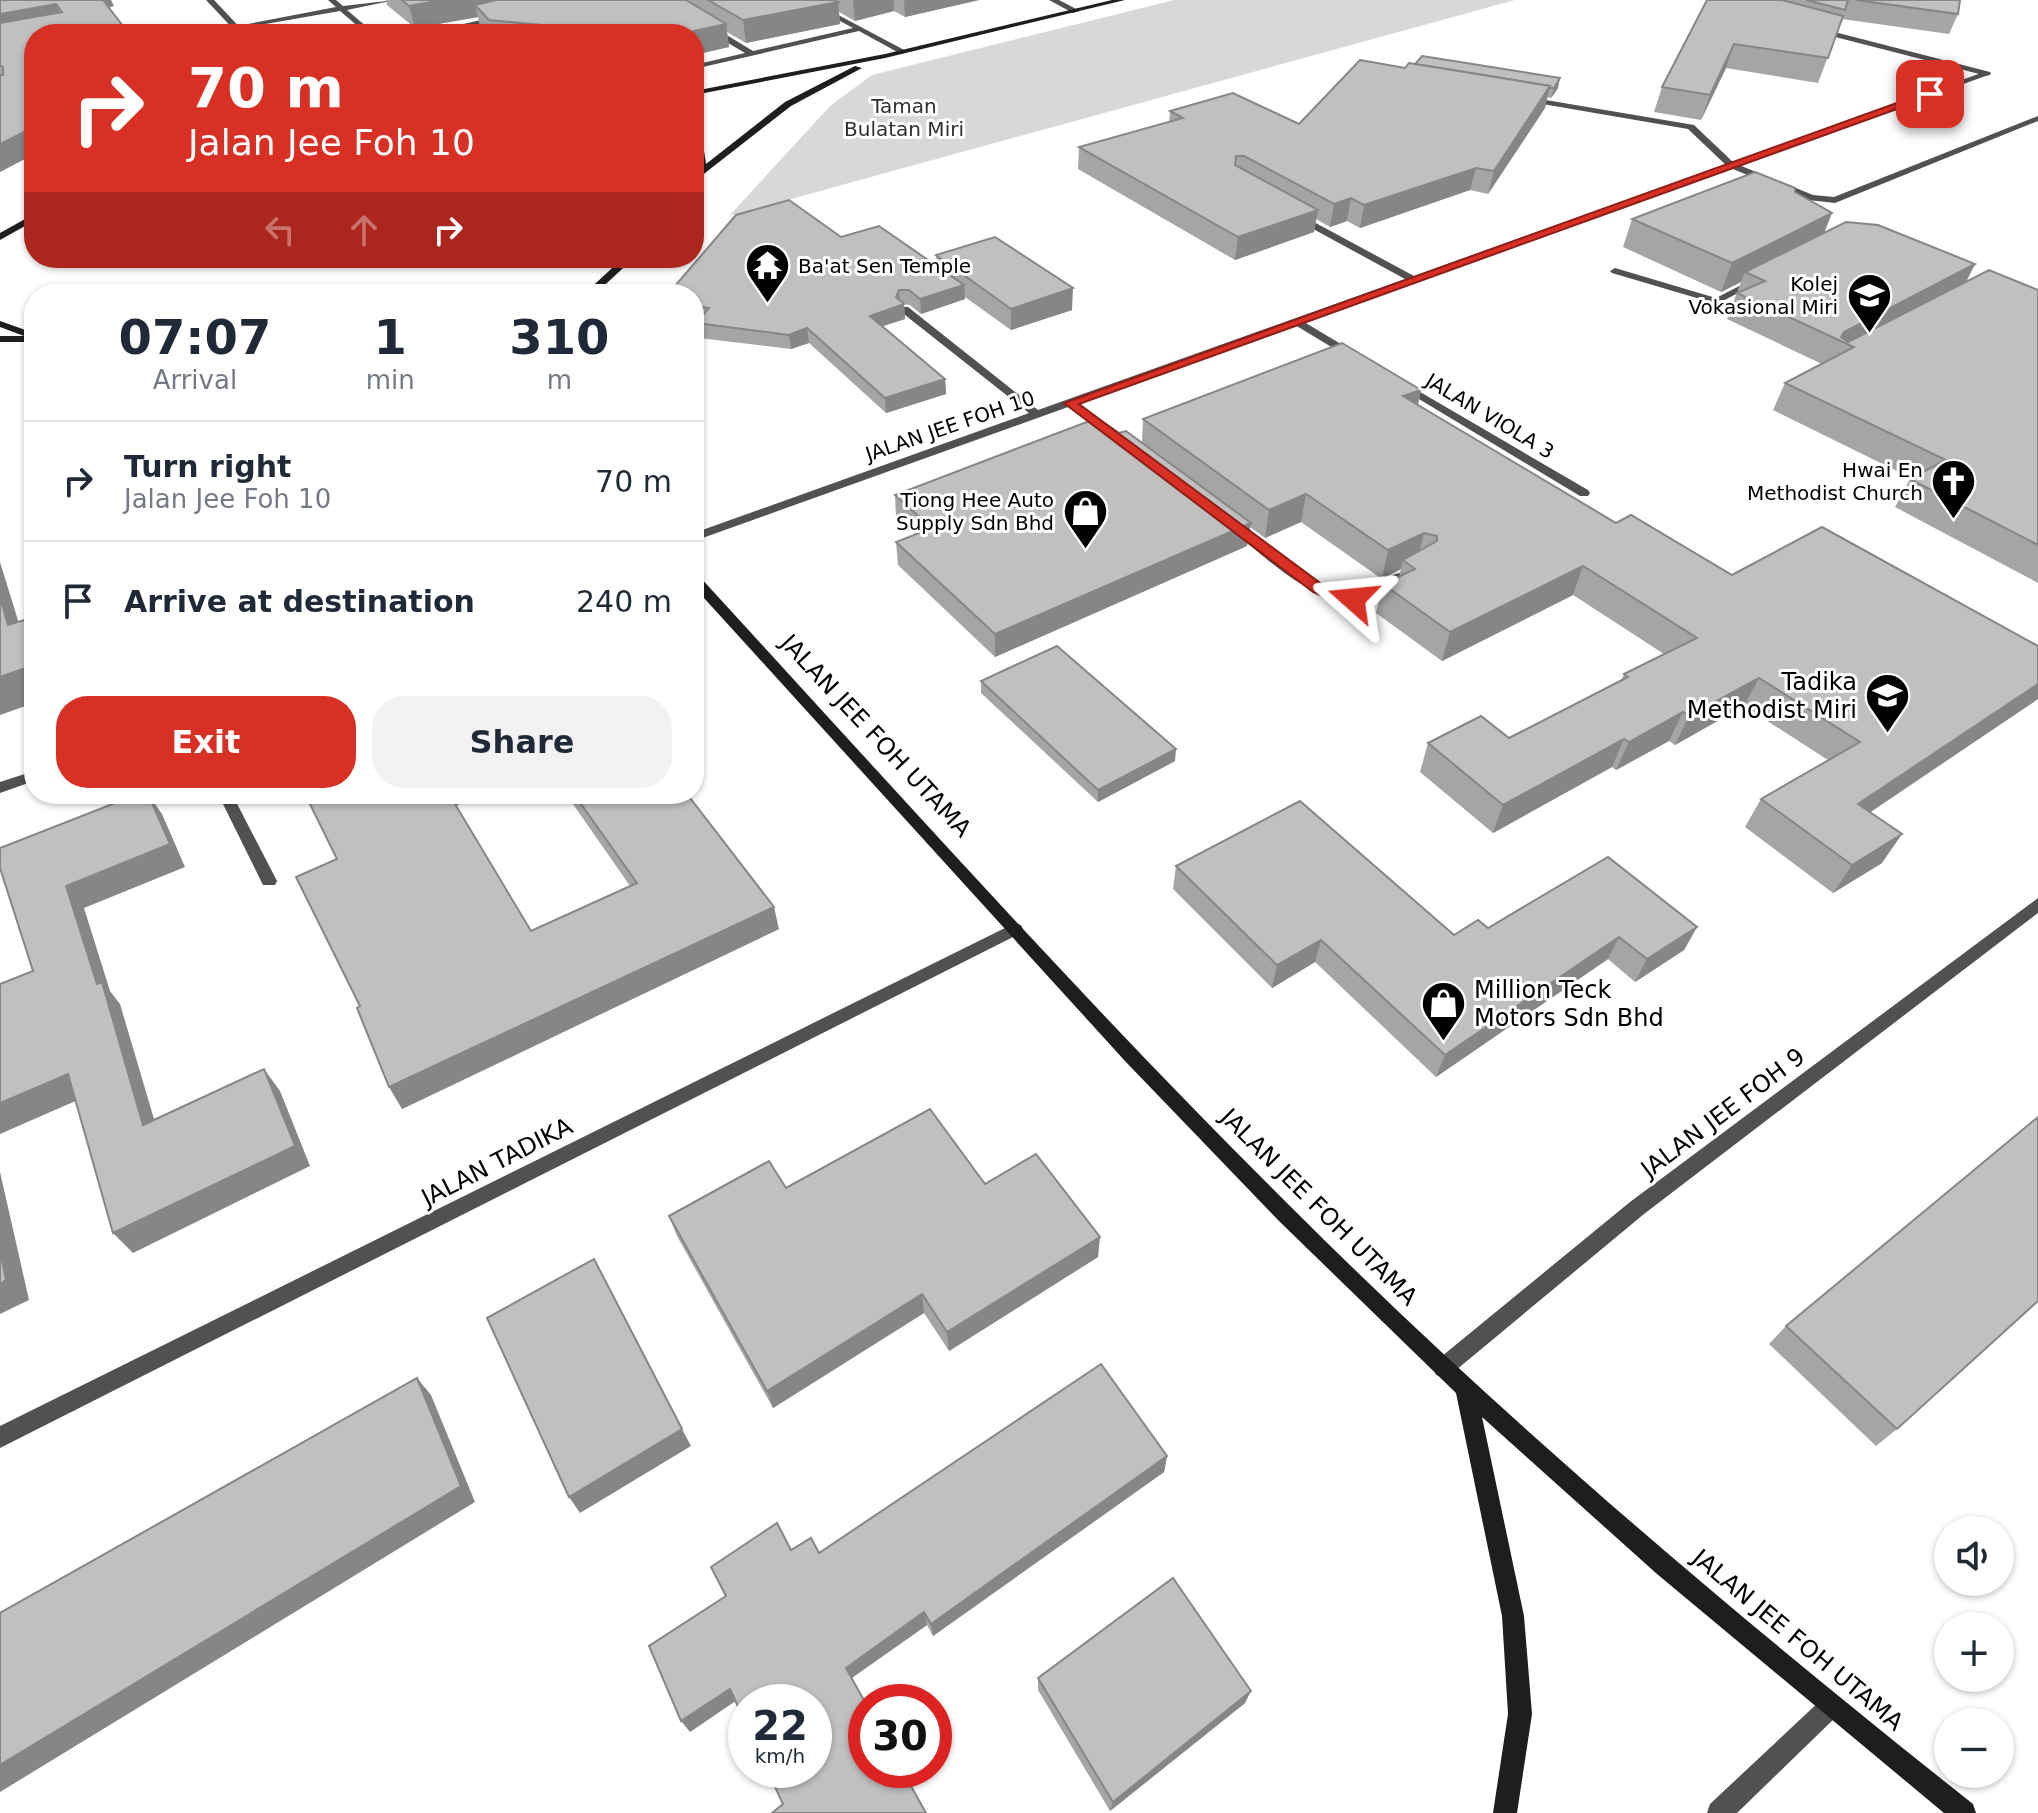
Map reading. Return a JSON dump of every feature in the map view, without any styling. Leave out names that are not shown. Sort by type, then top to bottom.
[{"type":"street","points":[[210,0],[233,24]]},
{"type":"street","points":[[332,0],[359,24]]},
{"type":"street","points":[[270,24],[391,0]]},
{"type":"street","points":[[805,0],[904,52]]},
{"type":"street","points":[[1053,0],[1076,11]]},
{"type":"street","points":[[704,91],[904,52],[1121,0]]},
{"type":"street","points":[[470,24],[513,15]]},
{"type":"street","points":[[704,25],[752,54]]},
{"type":"street","name":"JALAN JEE FOH 10","points":[[704,533],[1987,74],[1804,26]]},
{"type":"street","points":[[704,65],[859,29]]},
{"type":"street","points":[[704,169],[788,104],[885,56]]},
{"type":"street","points":[[1515,97],[1691,127],[1731,165],[1811,198],[1835,200],[2038,118]]},
{"type":"street","points":[[1801,208],[1811,198]]},
{"type":"street","points":[[1290,213],[1411,278]]},
{"type":"street","points":[[0,237],[24,223]]},
{"type":"street","points":[[601,284],[618,268]]},
{"type":"street","points":[[1615,271],[1717,301],[1769,274]]},
{"type":"street","points":[[904,309],[1038,415]]},
{"type":"street","points":[[1295,321],[1361,360]]},
{"type":"street","points":[[0,324],[24,333]]},
{"type":"street","points":[[0,339],[24,338]]},
{"type":"street","name":"JALAN VIOLA 3","points":[[1387,376],[1584,493]]},
{"type":"street","points":[[1070,403],[1120,440]]},
{"type":"street","points":[[1219,514],[1318,588],[1336,597],[1353,599],[1408,574]]},
{"type":"street","name":"JALAN JEE FOH UTAMA","points":[[704,590],[1195,1124],[1443,1368],[1830,1707],[1964,1813]]},
{"type":"street","points":[[0,788],[24,780]]},
{"type":"street","points":[[230,804],[269,881]]},
{"type":"street","name":"JALAN JEE FOH 9","points":[[1443,1368],[1637,1208],[2038,904]]},
{"type":"street","name":"JALAN TADIKA","points":[[0,1437],[1015,929]]},
{"type":"street","points":[[1466,1390],[1513,1616],[1520,1714],[1505,1813]]},
{"type":"street","points":[[1719,1813],[1830,1707]]},
{"type":"green space","name":"Taman Bulatan Miri","points":[[1174,0],[1515,0],[729,216],[831,105],[872,75]]},
{"type":"building","points":[[0,0],[103,0],[121,24],[24,24],[24,132],[0,144],[0,75],[3,75],[3,67],[0,65],[0,23],[62,12],[56,4],[0,14]]},
{"type":"building","points":[[402,0],[442,0],[409,6]]},
{"type":"building","points":[[496,0],[686,0],[726,24],[704,29],[704,24],[531,24],[489,20],[475,5]]},
{"type":"building","points":[[708,0],[834,0],[838,2],[743,20]]},
{"type":"building","points":[[1707,0],[1782,0],[1843,16],[1828,58],[1734,44],[1710,95],[1662,87]]},
{"type":"building","points":[[1806,0],[1848,0],[1845,10]]},
{"type":"building","points":[[1856,0],[1960,0],[1958,14]]},
{"type":"building","points":[[1422,56],[1560,78],[1554,88],[1549,88],[1415,64]]},
{"type":"building","points":[[1360,60],[1405,68],[1409,63],[1550,86],[1494,171],[1476,168],[1364,205],[1351,198],[1334,204],[1244,156],[1236,156],[1235,165],[1318,210],[1238,237],[1079,147],[1183,118],[1170,111],[1233,93],[1299,124]]},
{"type":"building","points":[[1755,172],[1795,188],[1795,192],[1832,213],[1732,263],[1632,219]]},
{"type":"building","points":[[789,200],[841,237],[879,226],[964,285],[920,299],[909,290],[899,290],[896,297],[904,304],[870,316],[945,379],[885,398],[807,328],[789,335],[704,324],[704,314],[709,308],[704,307],[704,284],[677,284],[690,268],[704,268],[704,252],[736,215]]},
{"type":"building","points":[[1846,222],[1878,225],[1975,264],[1844,332],[1841,337],[1848,342],[1989,270],[2038,290],[2038,545],[1910,479],[1946,460],[1785,383],[1854,347],[1737,293],[1765,281],[1745,272]]},
{"type":"building","points":[[995,237],[1073,288],[1011,309],[936,255]]},
{"type":"building","points":[[1342,343],[1421,390],[1403,396],[1616,523],[1631,515],[1732,575],[1822,527],[2038,646],[2038,684],[1858,804],[1902,834],[1852,865],[1761,799],[1860,742],[1759,678],[1689,716],[1683,712],[1629,742],[1624,739],[1503,805],[1428,743],[1481,716],[1509,738],[1628,677],[1624,674],[1697,638],[1583,566],[1450,632],[1383,584],[1415,569],[1403,560],[1437,541],[1437,536],[1424,533],[1388,550],[1306,494],[1269,510],[1143,419]]},
{"type":"building","name":"Tiong Hee Auto Supply Sdn Bhd","points":[[1097,418],[1119,433],[1126,431],[1251,523],[995,634],[896,542],[932,528],[895,495]]},
{"type":"building","points":[[0,597],[8,625],[24,620],[24,669],[0,677]]},
{"type":"building","points":[[1057,646],[1176,749],[1098,790],[981,681]]},
{"type":"building","points":[[1300,801],[1454,935],[1478,920],[1488,928],[1608,857],[1697,927],[1647,959],[1619,937],[1445,1055],[1321,940],[1277,965],[1176,866]]},
{"type":"building","points":[[112,804],[152,804],[170,844],[66,886],[97,984],[102,982],[143,1125],[264,1069],[295,1146],[113,1233],[68,1074],[0,1103],[0,984],[33,971],[0,868],[0,848]]},
{"type":"building","points":[[310,804],[455,804],[531,931],[637,883],[581,804],[695,804],[774,907],[389,1087],[357,1008],[360,1006],[296,877],[337,859]]},
{"type":"building","points":[[930,1109],[985,1184],[1036,1154],[1100,1237],[947,1332],[922,1294],[767,1391],[669,1216],[769,1161],[786,1188]]},
{"type":"building","points":[[2038,1117],[2038,1301],[1897,1429],[1786,1326]]},
{"type":"building","points":[[0,1251],[6,1280],[0,1284]]},
{"type":"building","points":[[594,1259],[682,1429],[569,1497],[487,1318]]},
{"type":"building","points":[[1101,1364],[1167,1456],[931,1624],[924,1612],[846,1668],[855,1684],[848,1684],[848,1788],[912,1788],[926,1813],[772,1813],[783,1804],[775,1788],[832,1788],[832,1684],[728,1684],[728,1690],[681,1721],[649,1646],[726,1596],[711,1567],[777,1523],[791,1550],[811,1538],[819,1553]]},
{"type":"building","points":[[417,1378],[461,1486],[0,1765],[0,1613]]},
{"type":"building","points":[[1173,1578],[1251,1691],[1113,1802],[1038,1678]]},
{"type":"place","name":"Ba'at Sen Temple","points":[[767,305]]},
{"type":"place","name":"Kolej Vokasional Miri","points":[[1869,334]]},
{"type":"place","name":"Hwai En Methodist Church","points":[[1954,521]]},
{"type":"place","name":"Tiong Hee Auto Supply Sdn Bhd","points":[[1085,550]]},
{"type":"place","name":"Tadika Methodist Miri","points":[[1888,735]]},
{"type":"place","name":"Million Teck Motors Sdn Bhd","points":[[1443,1043]]},
{"type":"route","points":[[1353,599],[1336,597],[1318,588],[1070,403],[1930,94]]}]
